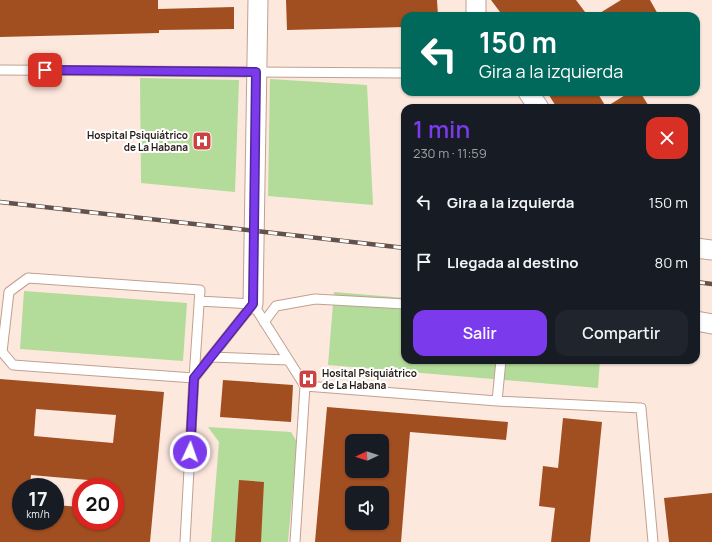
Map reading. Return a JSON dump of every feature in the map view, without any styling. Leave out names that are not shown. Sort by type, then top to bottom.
[{"type":"street","points":[[253,304],[258,0]]},
{"type":"street","points":[[476,0],[476,12]]},
{"type":"street","points":[[700,248],[712,250]]},
{"type":"street","points":[[700,321],[712,324]]},
{"type":"lane","points":[[0,70],[401,73]]},
{"type":"lane","points":[[184,542],[200,290],[28,278],[9,292],[2,352],[13,365],[194,378]]},
{"type":"lane","points":[[264,322],[276,306],[315,299],[401,304]]},
{"type":"lane","points":[[199,301],[253,304]]},
{"type":"lane","points":[[253,304],[305,386],[295,542]]},
{"type":"lane","points":[[194,378],[253,304]]},
{"type":"lane","points":[[212,357],[288,360]]},
{"type":"lane","points":[[497,401],[501,364]]},
{"type":"lane","points":[[305,386],[497,401],[641,408],[654,542]]},
{"type":"green space","points":[[140,78],[239,80],[235,192],[141,183]]},
{"type":"green space","points":[[270,79],[367,85],[373,205],[268,196]]},
{"type":"green space","points":[[24,291],[187,303],[183,361],[20,349]]},
{"type":"green space","points":[[334,292],[401,298],[401,364],[600,364],[598,388],[328,365]]},
{"type":"green space","points":[[208,427],[291,432],[297,442],[288,542],[211,542],[219,442]]},
{"type":"building","points":[[0,0],[158,0],[158,9],[234,7],[234,29],[159,30],[159,33],[0,37]]},
{"type":"building","points":[[286,0],[437,0],[438,12],[401,12],[401,27],[287,30]]},
{"type":"building","points":[[491,0],[576,0],[585,12],[500,12]]},
{"type":"building","points":[[621,0],[650,0],[657,12],[602,12]]},
{"type":"building","points":[[550,96],[599,96],[604,104],[554,104]]},
{"type":"building","points":[[624,96],[642,96],[648,104],[611,104]]},
{"type":"building","points":[[0,379],[164,392],[150,542],[0,542]],"holes":[[[36,409],[116,415],[113,443],[34,436]],[[31,475],[72,479],[124,478],[124,530],[72,530],[72,506],[64,506],[64,530],[12,530],[12,478],[31,478]]]},
{"type":"building","points":[[223,380],[293,385],[291,422],[220,417]]},
{"type":"building","points":[[327,407],[508,422],[506,440],[410,432],[401,542],[315,542]]},
{"type":"building","points":[[563,418],[602,422],[590,542],[551,542],[555,508],[539,506],[543,466],[558,468]]},
{"type":"building","points":[[239,480],[264,482],[261,542],[235,542]]},
{"type":"building","points":[[712,493],[712,542],[669,542],[664,498]]},
{"type":"railway","points":[[0,202],[401,248]]},
{"type":"railway","points":[[700,282],[712,284]]},
{"type":"place","name":"Hospital Psiquiátrico de La Habana","points":[[202,141]]},
{"type":"place","name":"Hosital Psiquiátrico de La Habana","points":[[308,379]]},
{"type":"route","points":[[45,70],[256,72],[253,304],[194,378],[190,452]]}]
